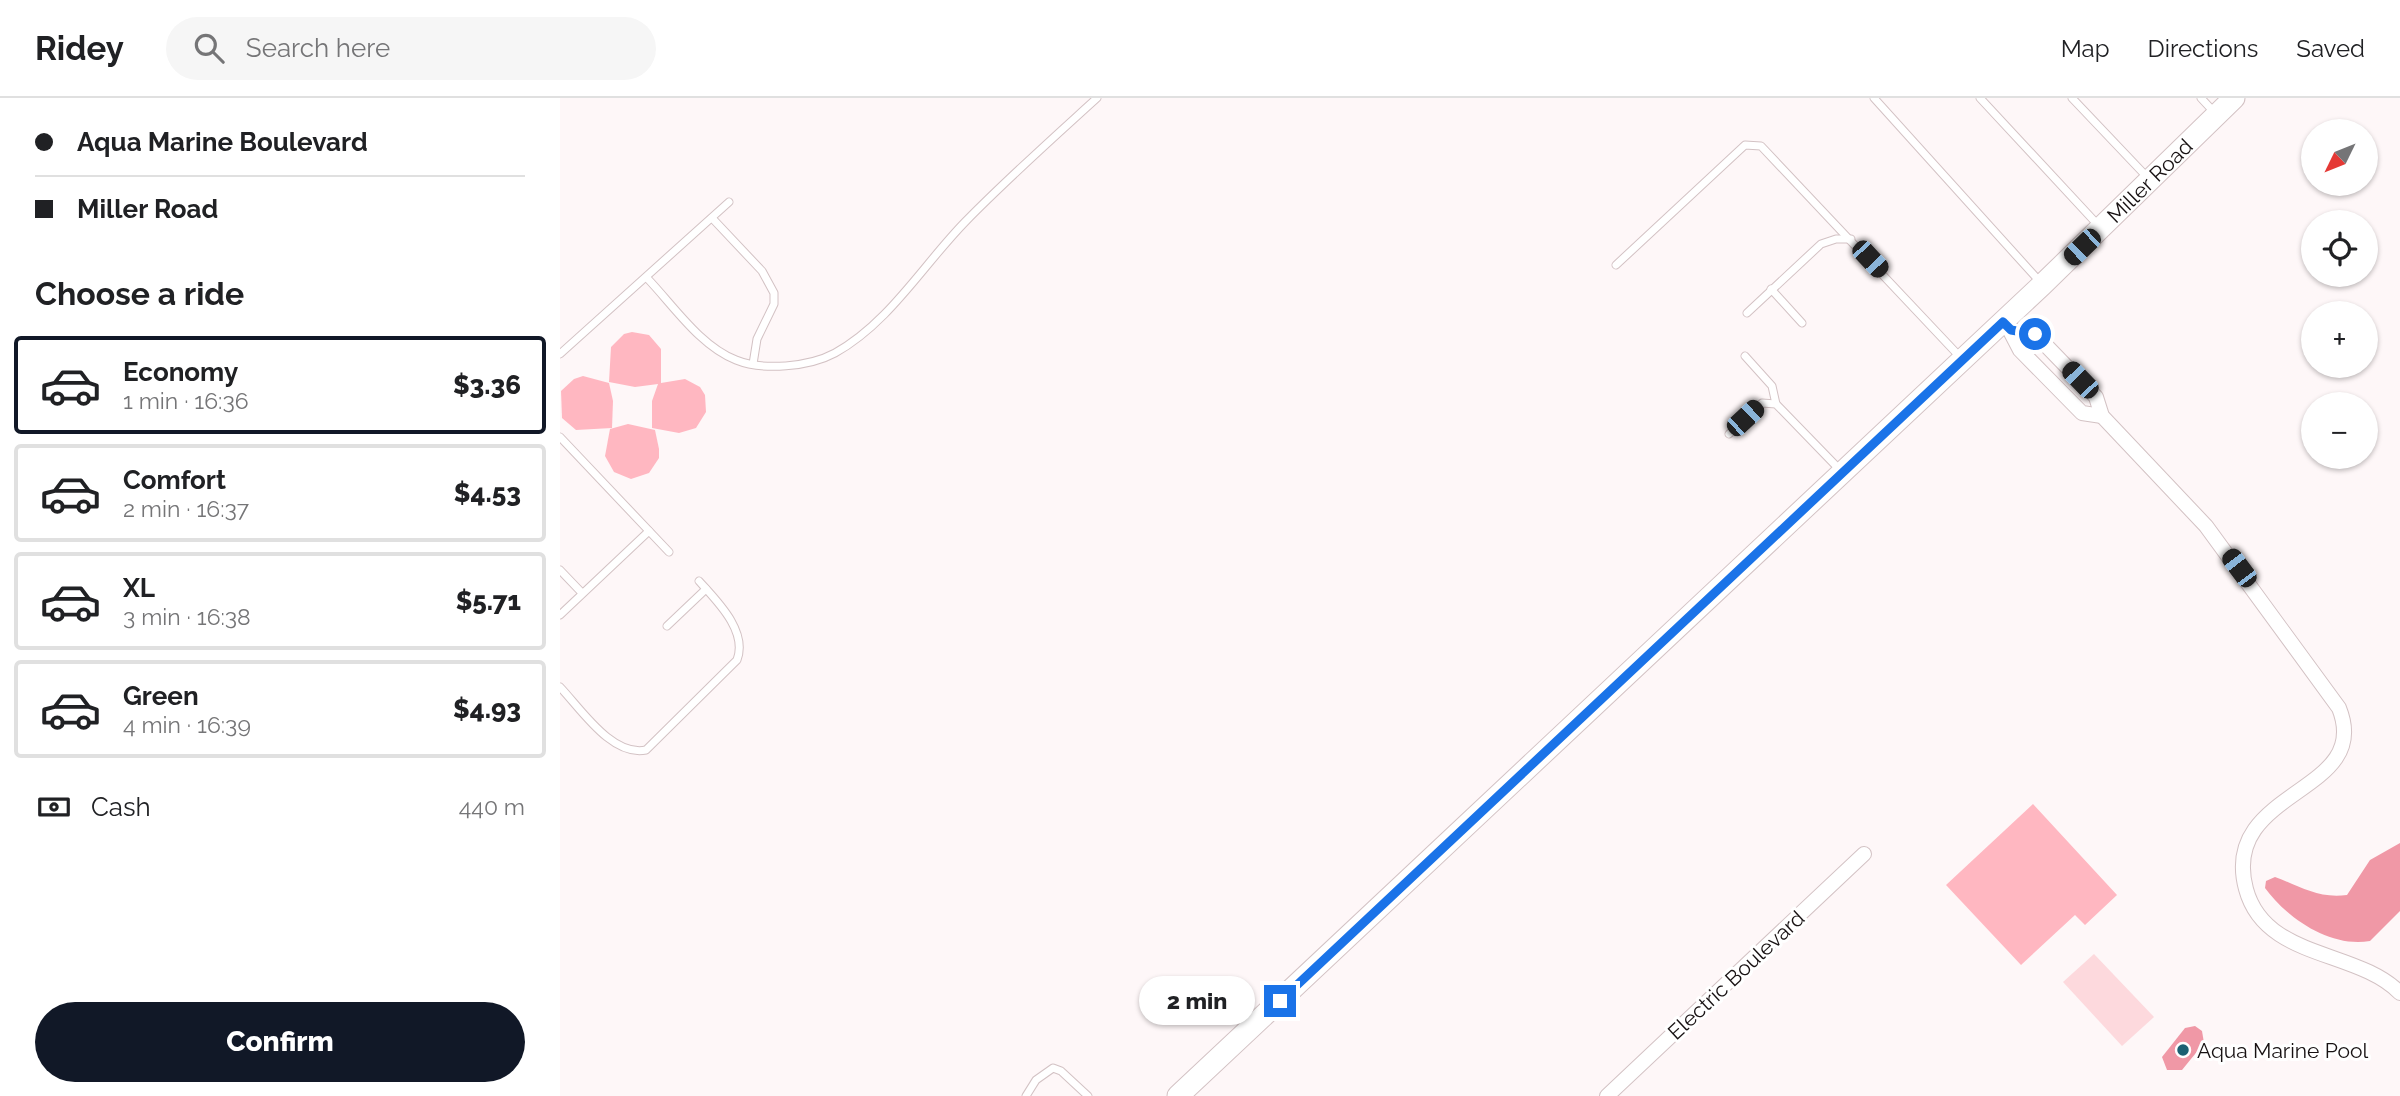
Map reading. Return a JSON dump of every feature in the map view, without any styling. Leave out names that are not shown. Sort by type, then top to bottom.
[{"type":"street","name":"Miller Road","points":[[1178,1096],[1963,359],[2007,326],[2042,285],[2234,98]]},
{"type":"street","points":[[2007,326],[2020,350],[2082,413],[2102,416]]},
{"type":"street","points":[[2007,326],[2035,334],[2096,397],[2102,416],[2225,549],[2322,682],[2342,716],[2343,736],[2330,767],[2262,817],[2248,837],[2243,869],[2250,899],[2268,923],[2292,942],[2315,954],[2377,975],[2400,993]]},
{"type":"street","name":"Electric Boulevard","points":[[1607,1096],[1864,854]]},
{"type":"lane","points":[[647,278],[708,343],[736,360],[753,364],[806,363],[834,353],[869,328],[903,295],[965,222],[1097,98]]},
{"type":"lane","points":[[1874,98],[2042,285]]},
{"type":"lane","points":[[1980,98],[2101,229]]},
{"type":"lane","points":[[2072,98],[2151,181]]},
{"type":"lane","points":[[2201,98],[2217,115]]},
{"type":"lane","points":[[1616,265],[1745,145],[1761,146],[1963,359]]},
{"type":"lane","points":[[560,354],[729,202]]},
{"type":"lane","points":[[712,218],[762,271],[774,293],[774,304],[757,339],[753,364]]},
{"type":"lane","points":[[1746,313],[1821,244],[1836,239],[1852,239]]},
{"type":"lane","points":[[1771,289],[1802,323]]},
{"type":"lane","points":[[1745,356],[1772,386],[1776,404],[1842,472]]},
{"type":"lane","points":[[1729,434],[1762,403],[1776,404]]},
{"type":"lane","points":[[560,438],[669,552]]},
{"type":"lane","points":[[560,615],[649,531]]},
{"type":"lane","points":[[560,570],[582,593]]},
{"type":"lane","points":[[560,687],[615,742],[627,750],[646,750],[737,660],[740,652],[732,624],[699,581]]},
{"type":"lane","points":[[667,626],[706,589]]},
{"type":"lane","points":[[1026,1096],[1036,1080],[1054,1068],[1061,1070],[1088,1096]]},
{"type":"shaded area","points":[[2400,843],[2400,911],[2370,941],[2340,940],[2311,928],[2285,910],[2265,888],[2266,881],[2275,877],[2318,893],[2347,895],[2370,860]]},
{"type":"shaded area","points":[[2094,954],[2154,1017],[2122,1046],[2063,982]]},
{"type":"shaded area","name":"Aqua Marine Pool","points":[[2195,1026],[2202,1031],[2204,1043],[2182,1070],[2167,1070],[2162,1057],[2185,1028]]},
{"type":"building","points":[[632,332],[649,335],[661,349],[661,383],[685,379],[700,387],[705,395],[706,412],[696,428],[679,433],[652,428],[652,401],[658,384],[635,387],[609,382],[611,347],[624,334]]},
{"type":"building","points":[[583,376],[609,383],[613,401],[612,428],[576,430],[562,418],[561,391],[574,379]]},
{"type":"building","points":[[628,424],[655,430],[659,449],[659,458],[649,473],[631,479],[614,472],[605,456],[610,429]]},
{"type":"building","points":[[2033,804],[2117,895],[2085,925],[2075,915],[2021,965],[1946,885]]},
{"type":"place","name":"Aqua Marine Pool","points":[[2183,1050]]},
{"type":"route","points":[[1280,1001],[2003,322],[2011,330],[2035,334]]}]
